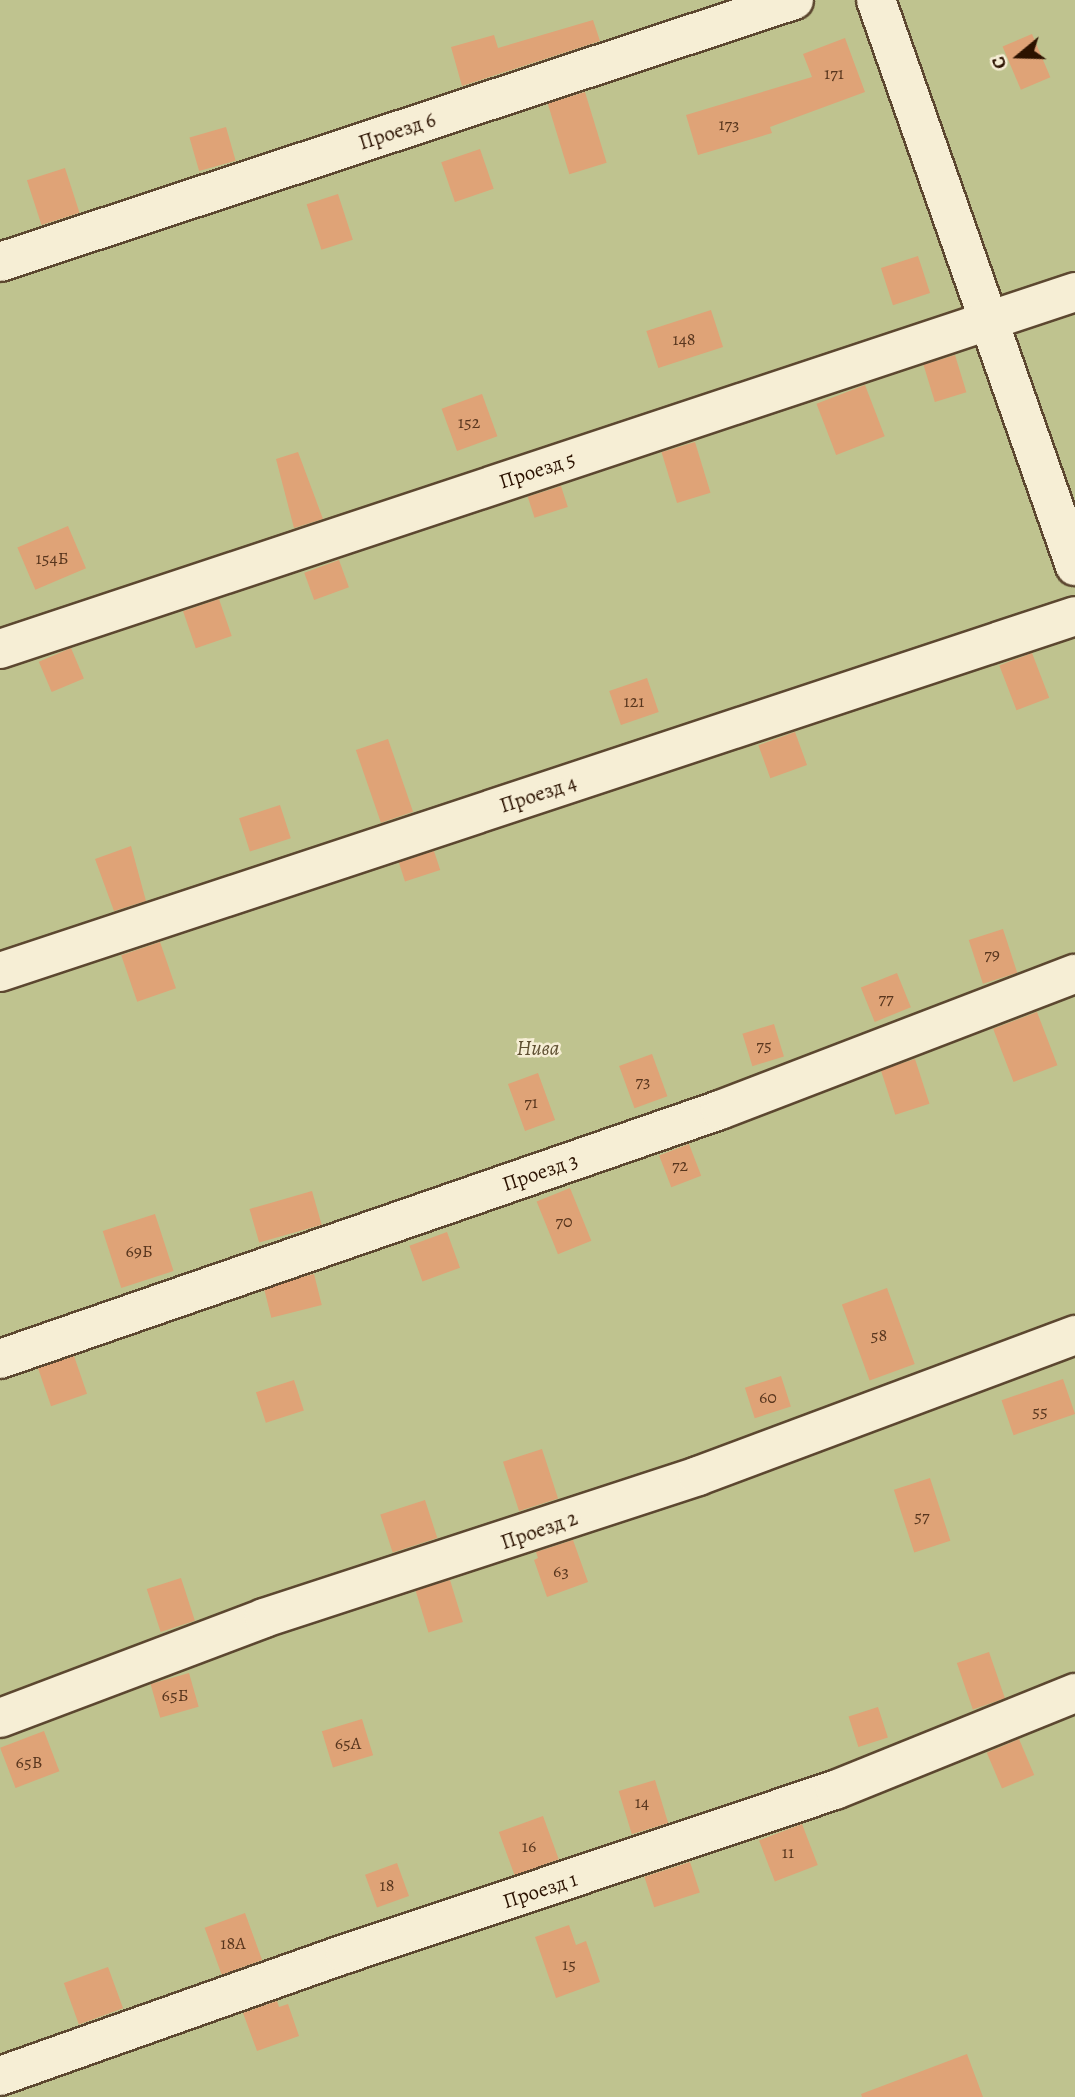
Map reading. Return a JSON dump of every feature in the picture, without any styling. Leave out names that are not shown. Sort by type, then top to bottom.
[{"type":"street","name":"Проезд 6","points":[[0,262],[794,0]]},
{"type":"street","points":[[876,0],[1075,566]]},
{"type":"street","name":"Проезд 5","points":[[0,649],[1075,292]]},
{"type":"street","name":"Проезд 4","points":[[0,972],[1075,616]]},
{"type":"street","name":"Проезд 3","points":[[0,1359],[720,1110],[1075,974]]},
{"type":"street","name":"Проезд 2","points":[[0,1718],[264,1618],[698,1476],[1075,1335]]},
{"type":"street","name":"Проезд 1","points":[[0,2077],[345,1954],[835,1790],[1029,1707],[1075,1693]]},
{"type":"green space","name":"Нива","points":[[0,0],[1075,0],[1075,2097],[0,2097]]},
{"type":"building","points":[[593,20],[600,41],[462,86],[451,47],[494,35],[498,48]]},
{"type":"building","points":[[1032,34],[1050,77],[1021,90],[1003,47]]},
{"type":"building","points":[[845,38],[865,92],[770,127],[772,133],[698,155],[686,115],[812,77],[803,54]]},
{"type":"building","points":[[585,92],[607,163],[569,174],[548,103]]},
{"type":"building","points":[[226,127],[236,161],[199,171],[189,137]]},
{"type":"building","points":[[480,149],[494,189],[455,202],[441,162]]},
{"type":"building","points":[[65,168],[80,213],[41,225],[27,180]]},
{"type":"building","points":[[338,194],[353,240],[321,250],[307,204]]},
{"type":"building","points":[[918,256],[930,293],[893,305],[881,268]]},
{"type":"building","points":[[711,310],[723,347],[658,368],[646,331]]},
{"type":"building","points":[[955,355],[966,392],[935,402],[923,365]]},
{"type":"building","points":[[865,385],[885,436],[836,455],[816,404]]},
{"type":"building","points":[[482,394],[497,436],[457,451],[442,409]]},
{"type":"building","points":[[695,442],[710,493],[677,503],[662,452]]},
{"type":"building","points":[[298,452],[323,519],[294,528],[276,459]]},
{"type":"building","points":[[561,486],[568,507],[535,518],[528,497]]},
{"type":"building","points":[[68,526],[86,568],[35,590],[17,547]]},
{"type":"building","points":[[339,560],[349,587],[314,600],[304,573]]},
{"type":"building","points":[[219,599],[232,636],[196,648],[183,611]]},
{"type":"building","points":[[71,648],[84,678],[52,692],[39,662]]},
{"type":"building","points":[[1032,653],[1049,698],[1017,710],[999,666]]},
{"type":"building","points":[[647,678],[659,712],[621,725],[609,691]]},
{"type":"building","points":[[795,732],[807,765],[770,778],[758,745]]},
{"type":"building","points":[[388,739],[413,812],[381,823],[356,750]]},
{"type":"building","points":[[280,805],[291,838],[250,852],[239,818]]},
{"type":"building","points":[[131,846],[146,901],[114,911],[95,859]]},
{"type":"building","points":[[434,851],[440,870],[405,881],[399,862]]},
{"type":"building","points":[[1003,929],[1017,973],[983,984],[969,940]]},
{"type":"building","points":[[160,942],[176,988],[137,1002],[121,955]]},
{"type":"building","points":[[897,973],[911,1007],[875,1022],[861,988]]},
{"type":"building","points":[[1037,1012],[1057,1065],[1014,1082],[993,1029]]},
{"type":"building","points":[[774,1024],[784,1057],[752,1066],[742,1034]]},
{"type":"building","points":[[652,1054],[667,1096],[635,1108],[619,1066]]},
{"type":"building","points":[[915,1059],[930,1104],[895,1115],[881,1070]]},
{"type":"building","points":[[538,1073],[555,1120],[525,1131],[508,1084]]},
{"type":"building","points":[[689,1144],[701,1176],[671,1187],[659,1155]]},
{"type":"building","points":[[570,1188],[591,1241],[558,1254],[537,1201]]},
{"type":"building","points":[[312,1191],[322,1225],[259,1243],[250,1209]]},
{"type":"building","points":[[155,1214],[174,1271],[121,1288],[103,1231]]},
{"type":"building","points":[[447,1232],[460,1268],[422,1281],[409,1246]]},
{"type":"building","points":[[314,1274],[322,1305],[271,1318],[264,1287]]},
{"type":"building","points":[[887,1288],[915,1364],[870,1381],[842,1304]]},
{"type":"building","points":[[74,1356],[87,1394],[51,1406],[38,1368]]},
{"type":"building","points":[[781,1376],[791,1406],[755,1418],[745,1388]]},
{"type":"building","points":[[1063,1379],[1075,1414],[1014,1435],[1002,1400]]},
{"type":"building","points":[[294,1380],[304,1410],[266,1423],[256,1392]]},
{"type":"building","points":[[542,1449],[558,1498],[519,1511],[503,1462]]},
{"type":"building","points":[[930,1478],[950,1541],[914,1553],[894,1490]]},
{"type":"building","points":[[425,1500],[437,1538],[393,1553],[380,1515]]},
{"type":"building","points":[[573,1540],[588,1582],[547,1597],[534,1560],[538,1558],[536,1552]]},
{"type":"building","points":[[181,1578],[195,1621],[161,1632],[147,1589]]},
{"type":"building","points":[[450,1580],[463,1622],[428,1633],[416,1591]]},
{"type":"building","points":[[989,1652],[1005,1698],[973,1709],[957,1663]]},
{"type":"building","points":[[189,1673],[199,1707],[160,1718],[151,1684]]},
{"type":"building","points":[[878,1707],[888,1737],[858,1747],[849,1717]]},
{"type":"building","points":[[362,1719],[373,1755],[333,1768],[322,1731]]},
{"type":"building","points":[[44,1731],[59,1771],[16,1788],[0,1748]]},
{"type":"building","points":[[1019,1739],[1034,1775],[1002,1789],[987,1753]]},
{"type":"building","points":[[655,1780],[668,1823],[632,1834],[619,1791]]},
{"type":"building","points":[[543,1816],[559,1859],[515,1875],[499,1832]]},
{"type":"building","points":[[802,1824],[818,1865],[775,1882],[759,1840]]},
{"type":"building","points":[[690,1862],[700,1892],[654,1907],[644,1877]]},
{"type":"building","points":[[397,1863],[409,1896],[377,1908],[365,1875]]},
{"type":"building","points":[[245,1913],[262,1960],[222,1975],[205,1928]]},
{"type":"building","points":[[569,1925],[576,1945],[586,1941],[600,1982],[556,1998],[535,1937]]},
{"type":"building","points":[[108,1967],[123,2008],[79,2024],[64,1983]]},
{"type":"building","points":[[277,2001],[279,2007],[288,2004],[299,2036],[257,2051],[243,2013]]},
{"type":"building","points":[[967,2054],[983,2097],[862,2097],[861,2094]]}]
